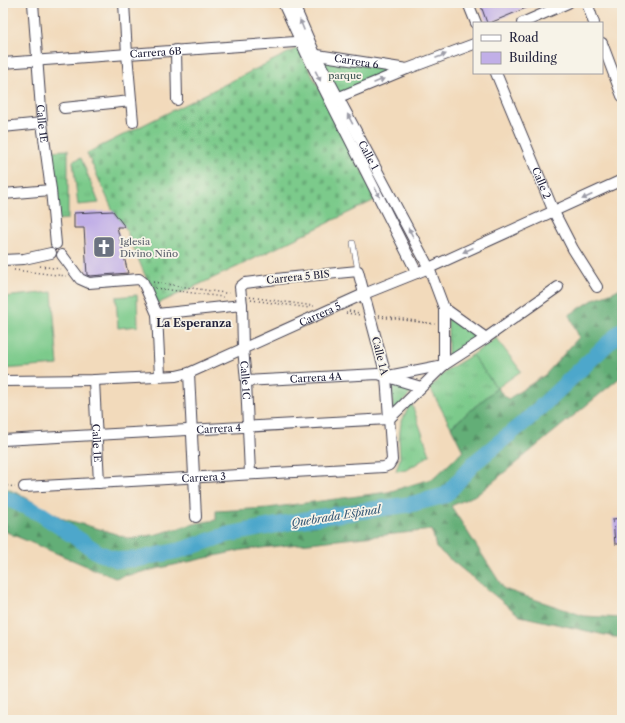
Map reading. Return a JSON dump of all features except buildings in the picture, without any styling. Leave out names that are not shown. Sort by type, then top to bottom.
[{"type":"street","name":"Calle 1E","points":[[33,3],[42,123],[51,190],[53,248]]},
{"type":"street","points":[[124,3],[133,122]]},
{"type":"street","name":"Calle 1","points":[[283,3],[305,41]]},
{"type":"street","name":"Calle 1","points":[[293,3],[310,54],[429,268],[444,308],[444,365]]},
{"type":"street","points":[[468,3],[476,22]]},
{"type":"street","points":[[524,22],[568,3]]},
{"type":"street","points":[[587,3],[594,22]]},
{"type":"street","name":"Carrera 6B","points":[[3,63],[305,41]]},
{"type":"street","name":"Carrera 6","points":[[334,99],[407,69],[473,44]]},
{"type":"street","points":[[603,46],[622,96]]},
{"type":"street","points":[[176,50],[177,100]]},
{"type":"street","name":"Carrera 6","points":[[310,54],[407,69]]},
{"type":"street","name":"Calle 2","points":[[496,74],[554,212],[573,249],[597,287]]},
{"type":"street","name":"Calle 1","points":[[334,99],[417,273]]},
{"type":"street","points":[[64,108],[131,101]]},
{"type":"street","points":[[3,127],[42,123]]},
{"type":"street","name":"Carrera 5","points":[[3,381],[94,380],[176,376],[189,373],[364,294],[429,268],[622,180]]},
{"type":"street","points":[[3,194],[51,190]]},
{"type":"street","points":[[3,260],[24,259],[53,248],[56,257],[60,257],[62,255],[80,280],[89,283],[138,279],[143,282],[157,314],[160,376]]},
{"type":"street","name":"Carrera 5 BIS","points":[[240,287],[245,283],[358,271]]},
{"type":"street","name":"Calle 1A","points":[[358,271],[386,376],[392,460],[389,464],[384,466]]},
{"type":"street","name":"Calle 1C","points":[[240,287],[250,474]]},
{"type":"street","points":[[389,419],[444,365],[486,338],[558,287]]},
{"type":"street","points":[[157,314],[242,305]]},
{"type":"street","points":[[444,308],[486,338]]},
{"type":"street","name":"Carrera 4A","points":[[386,376],[444,365]]},
{"type":"street","points":[[189,373],[196,517]]},
{"type":"street","name":"Carrera 4A","points":[[246,381],[378,374],[421,387]]},
{"type":"street","name":"Calle 1E","points":[[94,380],[99,483]]},
{"type":"street","name":"Carrera 4","points":[[3,440],[389,419]]},
{"type":"street","name":"Carrera 3","points":[[24,487],[384,466]]},
{"type":"lane","name":"Calle 1A","points":[[353,243],[358,271]]},
{"type":"path","points":[[3,485],[24,487]]},
{"type":"green space","points":[[298,48],[377,199],[157,304],[125,227],[113,211],[87,153]]},
{"type":"green space","name":"parque","points":[[318,54],[397,70],[338,94]]},
{"type":"green space","points":[[68,150],[68,219],[55,220],[47,151]]},
{"type":"green space","points":[[81,158],[99,203],[78,205],[73,161]]},
{"type":"green space","points":[[622,287],[622,376],[478,494],[451,506],[504,589],[584,616],[622,618],[622,637],[614,637],[520,616],[436,548],[432,530],[242,550],[115,578],[3,530],[3,487],[19,494],[64,519],[130,539],[216,520],[216,511],[268,508],[388,492],[434,478],[463,451],[451,427],[497,388],[508,399],[545,375],[579,337],[569,315],[596,298]]},
{"type":"green space","points":[[52,292],[58,365],[3,369],[3,297]]},
{"type":"green space","points":[[137,295],[138,326],[118,328],[116,297]]},
{"type":"green space","points":[[448,315],[481,338],[448,356]]},
{"type":"green space","points":[[496,338],[521,371],[497,388],[472,355]]},
{"type":"green space","points":[[472,355],[497,388],[451,427],[430,388],[447,370]]},
{"type":"green space","points":[[392,381],[416,388],[393,412]]},
{"type":"green space","points":[[411,402],[430,455],[407,470],[396,471],[400,458],[399,439],[401,423]]},
{"type":"waterway","name":"Quebrada Espinal","points":[[3,498],[41,514],[99,553],[118,560],[139,559],[181,550],[226,535],[312,518],[412,504],[446,495],[474,463],[528,419],[622,330]]},
{"type":"place","name":"Iglesia Divino Niño","points":[[104,247]]},
{"type":"district","name":"La Esperanza","points":[[194,323]]}]
